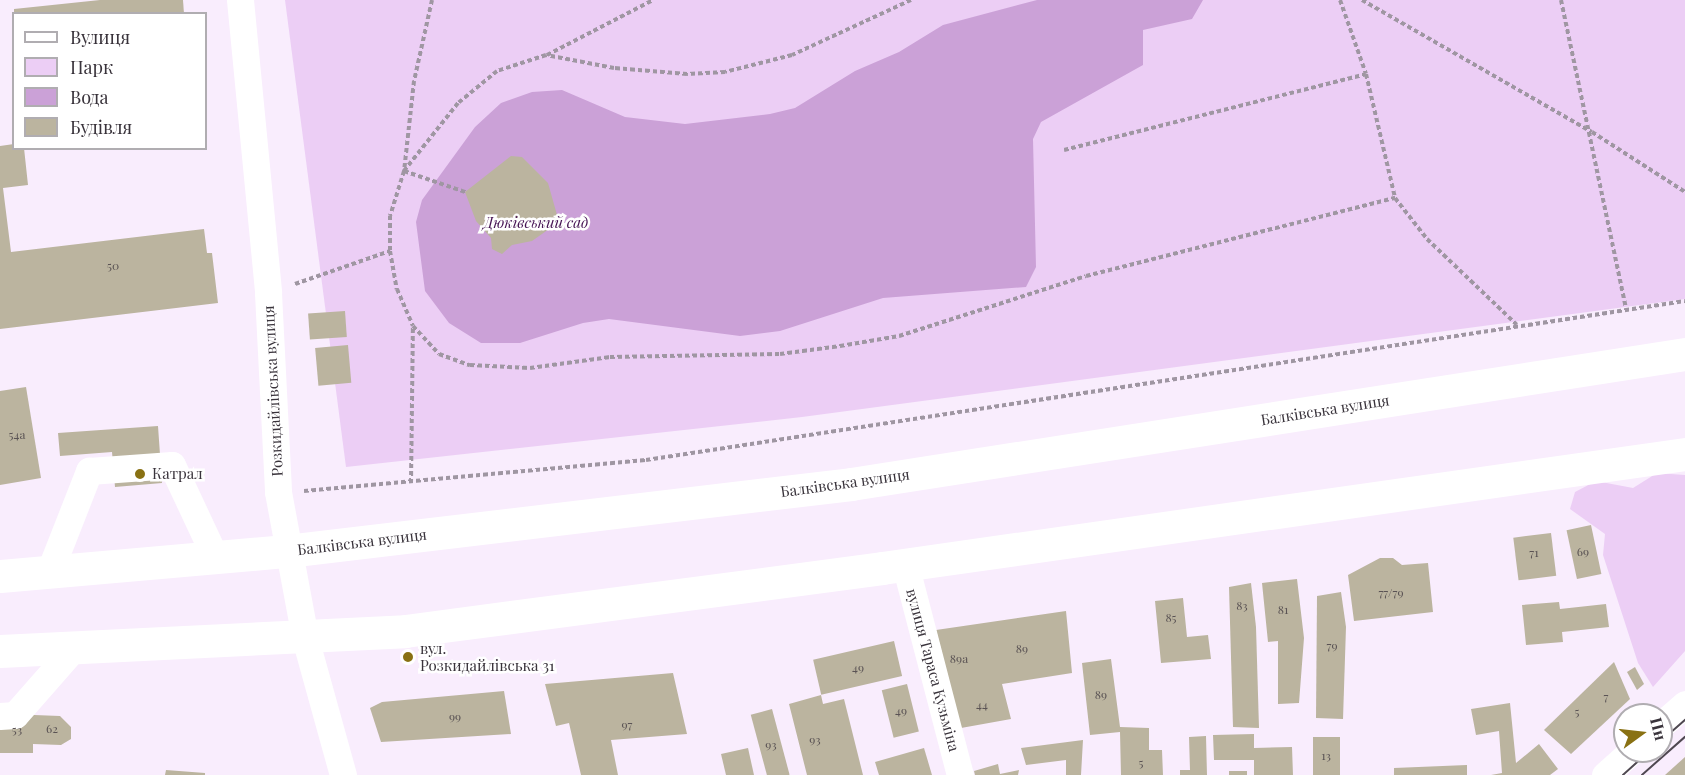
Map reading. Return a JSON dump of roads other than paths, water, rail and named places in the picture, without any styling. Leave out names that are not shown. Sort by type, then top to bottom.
[{"type":"main road","name":"Балківська вулиця","points":[[0,576],[216,559],[851,484],[1685,354]]},
{"type":"main road","points":[[0,651],[305,638],[405,631],[905,564],[1685,454]]},
{"type":"street","name":"Розкидайлівська вулиця","points":[[240,0],[268,293],[278,492],[287,551],[305,638],[343,775]]},
{"type":"street","points":[[49,573],[89,471],[172,465],[216,559]]},
{"type":"street","name":"вулиця Тараса Кузьміна","points":[[905,564],[960,775]]},
{"type":"street","points":[[0,716],[15,715],[73,649]]},
{"type":"street","points":[[1673,714],[1685,704]]},
{"type":"street","points":[[1605,775],[1618,763]]},
{"type":"water","points":[[1037,0],[1203,0],[1192,19],[1143,30],[1143,65],[1041,122],[1033,139],[1036,267],[1026,287],[883,298],[780,331],[740,336],[609,319],[583,323],[520,343],[481,343],[449,323],[425,291],[416,222],[422,200],[475,127],[501,103],[532,92],[562,90],[625,117],[685,124],[770,114],[795,108],[855,71],[899,52],[943,25]]},
{"type":"tram line","points":[[1673,730],[1685,720]]},
{"type":"tram line","points":[[1642,775],[1685,737]]},
{"type":"tram line","points":[[1623,775],[1636,763]]},
{"type":"place","name":"Катрал","points":[[140,474]]},
{"type":"place","name":"вул. Розкидайлiвська 31","points":[[408,657]]},
{"type":"park label","name":"Дюківський сад","points":[[536,223]]}]
